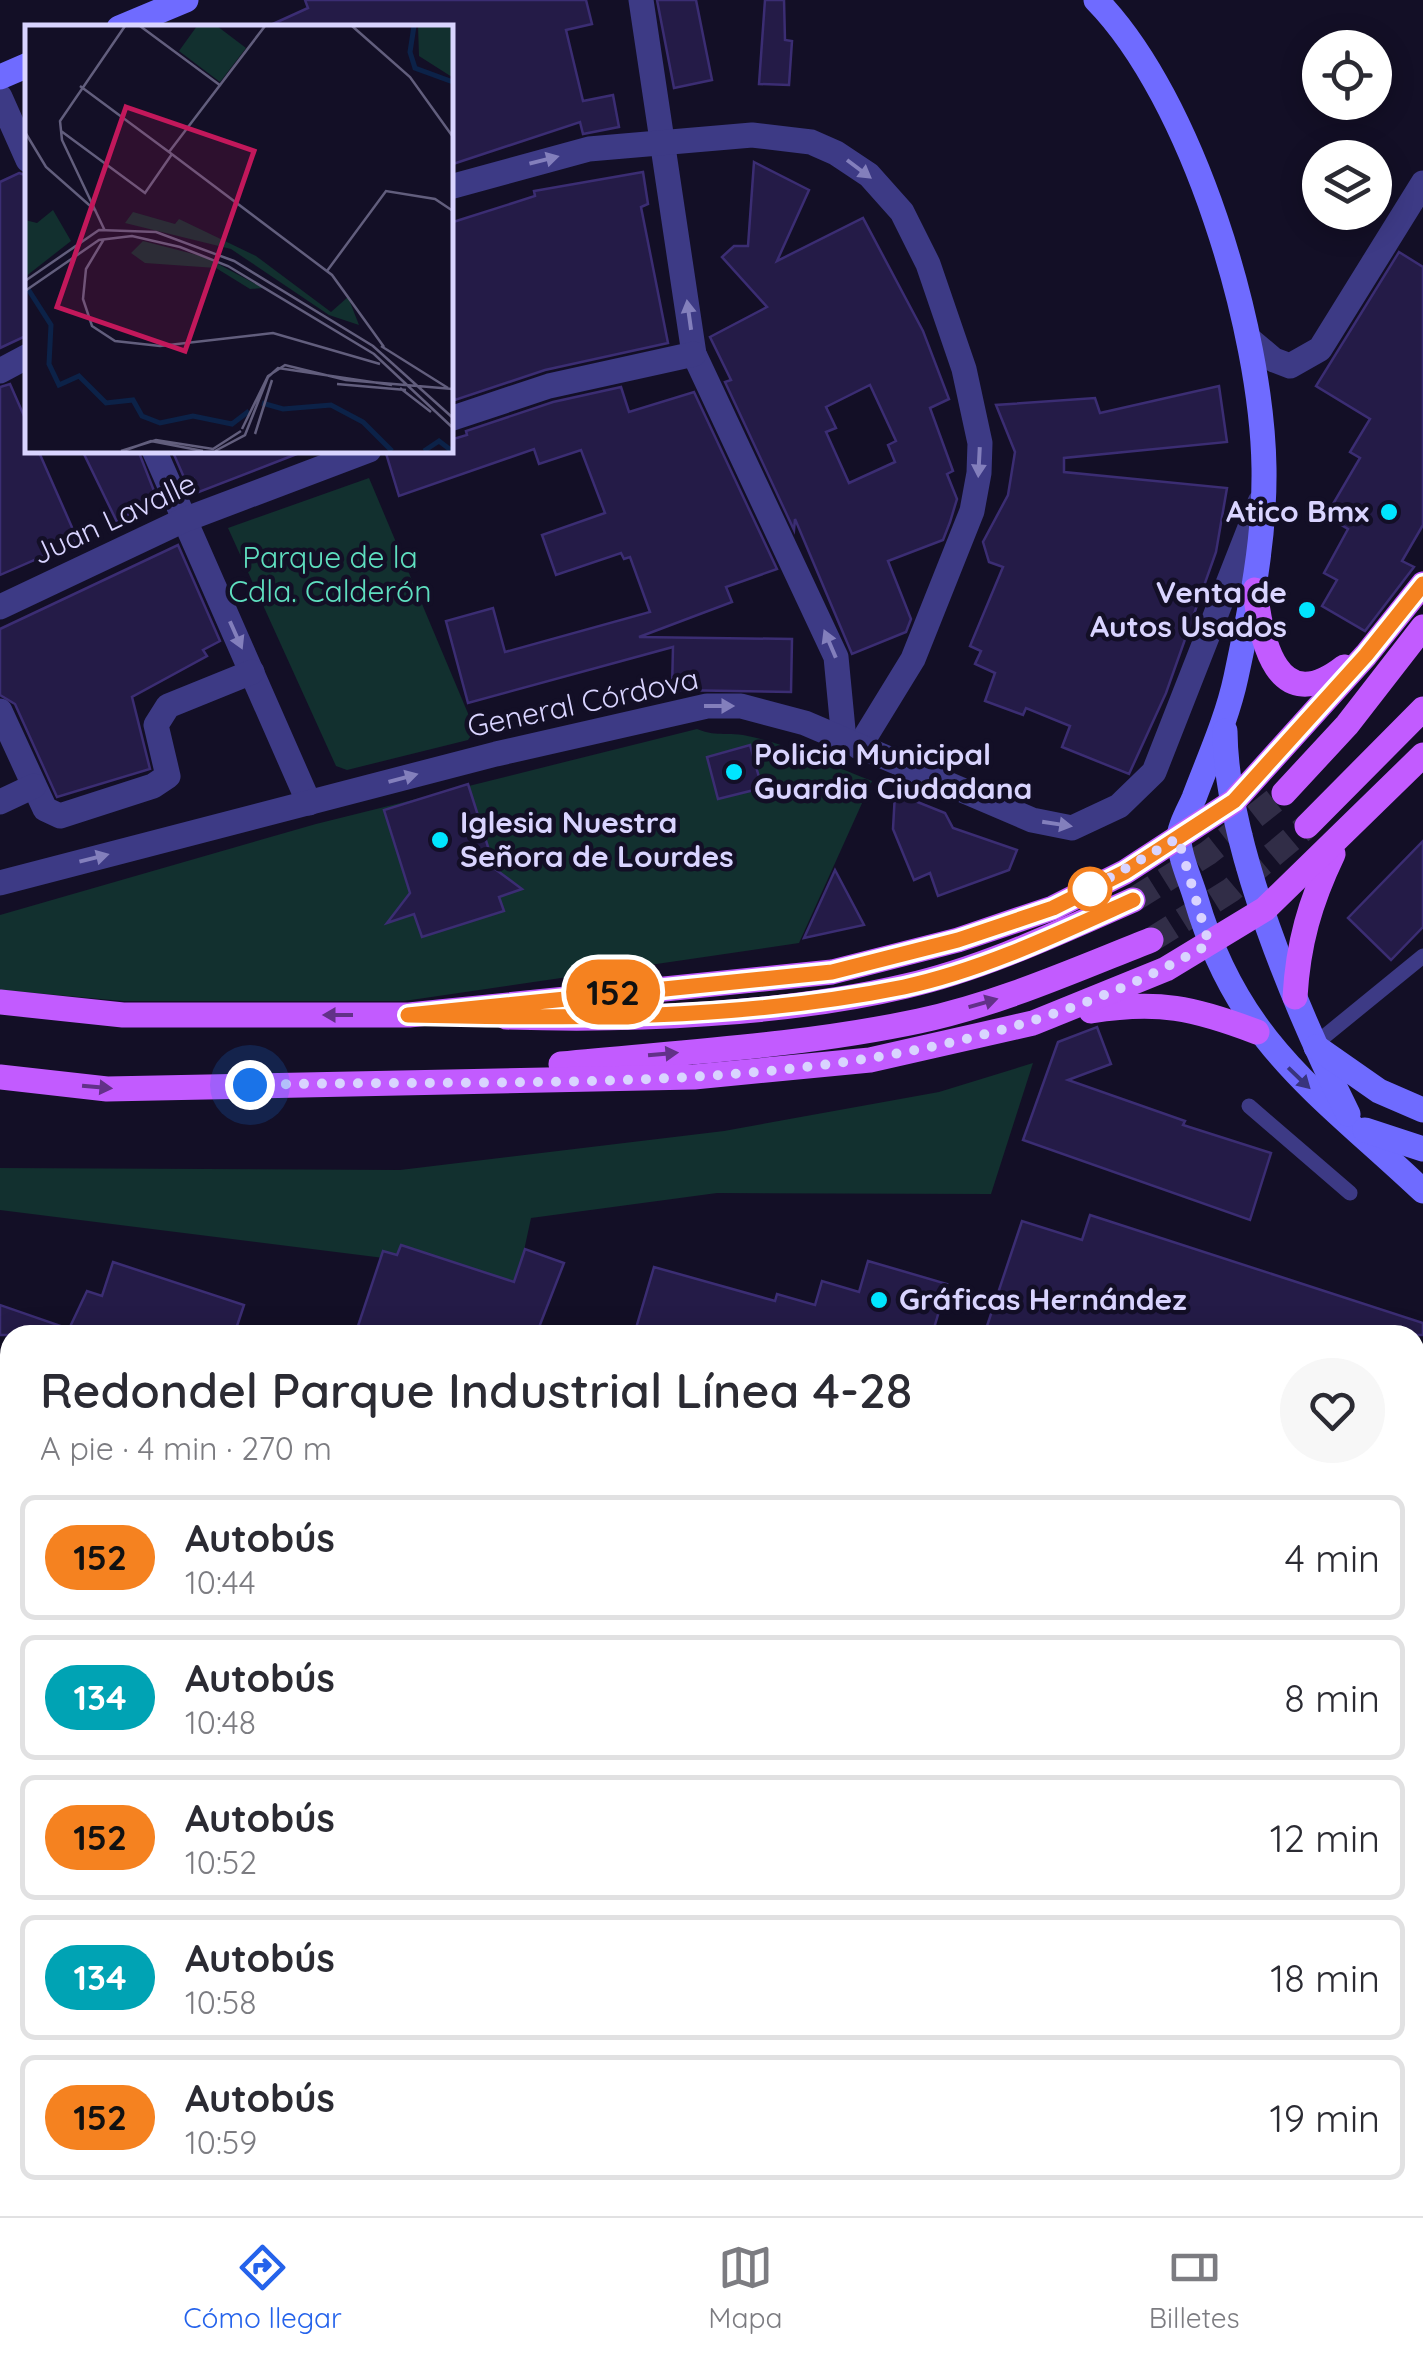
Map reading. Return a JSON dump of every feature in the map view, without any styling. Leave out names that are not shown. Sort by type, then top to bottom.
[{"type":"main road","points":[[408,1015],[832,972],[1026,918],[1125,872],[1234,801],[1366,655],[1423,584]]},
{"type":"main road","points":[[1255,590],[1266,650],[1279,674],[1289,681],[1327,680],[1366,655]]},
{"type":"main road","points":[[1284,793],[1347,725],[1423,628]]},
{"type":"main road","points":[[1307,826],[1423,710]]},
{"type":"main road","points":[[1052,1018],[1166,969],[1265,909],[1423,755]]},
{"type":"main road","points":[[1295,997],[1298,952],[1308,905],[1341,837]]},
{"type":"main road","points":[[0,1002],[123,1015],[570,1019],[748,1009],[906,986],[1034,944],[1133,900]]},
{"type":"main road","points":[[392,1082],[772,1045],[920,1021],[1022,992],[1151,940]]},
{"type":"main road","points":[[0,1077],[107,1089],[694,1076],[870,1060],[1130,1004],[1196,1009],[1257,1032]]},
{"type":"street","points":[[126,25],[186,0]]},
{"type":"street","points":[[641,0],[694,354],[836,656],[852,744]]},
{"type":"street","points":[[1096,0],[1150,70],[1192,161],[1249,339],[1260,407],[1264,492],[1255,590],[1225,714],[1178,838],[1209,944],[1257,1032],[1299,1079],[1423,1191]]},
{"type":"street","points":[[0,77],[25,67]]},
{"type":"street","points":[[0,97],[25,153]]},
{"type":"street","points":[[452,186],[589,149],[660,140],[786,137],[836,152],[869,175],[902,212],[964,369],[980,444],[972,511],[913,659],[852,744]]},
{"type":"street","points":[[1249,339],[1290,366],[1320,349],[1423,183]]},
{"type":"street","points":[[452,419],[549,386],[694,354]]},
{"type":"street","points":[[0,372],[25,358]]},
{"type":"street","points":[[155,452],[309,803]]},
{"type":"street","name":"Juan Lavalle","points":[[0,608],[184,520],[364,452]]},
{"type":"street","name":"General Córdova","points":[[0,882],[496,754],[707,706],[741,706],[806,724],[1032,820],[1072,828],[1119,806],[1154,772],[1264,492]]},
{"type":"street","points":[[0,711],[45,809],[60,816],[154,786],[168,776],[156,725],[168,706],[252,672]]},
{"type":"street","points":[[1225,714],[1226,763],[1234,801],[1265,909],[1314,1045],[1355,1127],[1423,1149]]},
{"type":"street","points":[[0,802],[34,786]]},
{"type":"street","points":[[1314,1045],[1379,1091],[1423,1110]]},
{"type":"lane","points":[[1314,1045],[1423,956]]},
{"type":"lane","points":[[1250,1106],[1350,1193]]},
{"type":"green space","name":"Parque de la Cdla. Calderón","points":[[369,478],[475,730],[468,740],[347,770],[336,766],[228,528]]},
{"type":"green space","points":[[697,729],[776,743],[872,781],[799,943],[404,1001],[123,1001],[0,990],[0,915],[316,824]]},
{"type":"green space","points":[[1033,1063],[991,1194],[717,1193],[531,1218],[517,1283],[384,1258],[0,1210],[0,1168],[400,1170],[724,1131],[939,1092]]},
{"type":"building","points":[[305,0],[586,0],[592,24],[566,30],[583,101],[613,95],[619,127],[583,134],[580,122],[452,164],[452,25],[271,25],[308,8]]},
{"type":"building","points":[[657,0],[696,0],[712,80],[674,88]]},
{"type":"building","points":[[765,0],[784,0],[785,40],[792,41],[789,85],[759,84]]},
{"type":"building","points":[[754,162],[809,190],[777,261],[863,218],[923,331],[949,399],[930,408],[953,471],[947,474],[957,499],[950,522],[943,540],[888,561],[911,619],[906,632],[852,654],[795,519],[794,530],[725,382],[731,380],[710,337],[767,307],[722,257],[734,246],[748,246]],"holes":[[[870,385],[896,441],[888,445],[895,462],[849,483],[826,432],[836,428],[826,407]]]},
{"type":"building","points":[[643,172],[648,204],[641,207],[668,343],[545,370],[455,400],[452,222],[535,196],[534,191]]},
{"type":"building","points":[[19,173],[25,175],[25,336],[0,348],[0,182]]},
{"type":"building","points":[[1399,252],[1423,267],[1423,525],[1402,561],[1414,567],[1365,631],[1322,606],[1337,580],[1324,573],[1348,529],[1326,516],[1360,458],[1350,452],[1370,419],[1316,386]]},
{"type":"building","points":[[10,384],[25,418],[25,452],[39,452],[78,541],[0,575],[0,387]]},
{"type":"building","points":[[1219,386],[1227,442],[1064,458],[1064,472],[1227,488],[1216,552],[1166,693],[1129,774],[1062,747],[1070,726],[1026,708],[1023,715],[985,701],[995,673],[975,664],[981,651],[970,646],[1003,567],[989,562],[983,542],[1008,495],[1015,452],[996,405],[1095,398],[1100,413]]},
{"type":"building","points":[[621,387],[629,412],[694,392],[777,569],[726,587],[732,602],[639,637],[792,639],[791,692],[672,690],[673,647],[468,703],[446,621],[493,608],[505,652],[650,612],[630,557],[624,559],[621,553],[556,575],[542,535],[605,513],[581,450],[539,464],[534,449],[399,496],[386,452],[452,452],[452,439],[467,435],[466,431],[553,402]]},
{"type":"building","points":[[83,452],[139,452],[156,496],[117,522]]},
{"type":"building","points":[[173,452],[302,452],[199,492],[194,479],[186,482]]},
{"type":"building","points":[[178,545],[220,641],[203,650],[207,656],[132,697],[150,769],[57,797],[15,704],[0,695],[0,629]]},
{"type":"building","name":"Policia Municipal Guardia Ciudadana","points":[[750,745],[762,788],[718,799],[707,757]]},
{"type":"building","name":"Iglesia Nuestra Señora de Lourdes","points":[[468,784],[495,869],[522,889],[499,897],[504,911],[422,937],[414,914],[387,923],[410,893],[384,810]]},
{"type":"building","points":[[895,793],[945,813],[953,828],[1017,850],[1009,870],[938,896],[930,873],[914,880],[893,829]]},
{"type":"building","points":[[1423,841],[1423,927],[1391,960],[1348,918]]},
{"type":"building","points":[[835,870],[864,925],[804,938]]},
{"type":"building","points":[[1097,1027],[1111,1064],[1068,1080],[1185,1121],[1183,1125],[1271,1153],[1250,1220],[1023,1140],[1058,1042]]},
{"type":"building","points":[[1090,1215],[1423,1325],[987,1325],[1022,1221],[1082,1240]]},
{"type":"building","points":[[401,1245],[514,1282],[525,1249],[564,1263],[540,1325],[358,1325],[383,1251],[397,1255]]},
{"type":"building","points":[[868,1261],[947,1284],[935,1325],[637,1325],[654,1267],[775,1301],[777,1294],[815,1305],[822,1281],[859,1292]]},
{"type":"building","points":[[113,1262],[244,1305],[237,1325],[71,1325],[87,1291],[102,1296]]},
{"type":"building","points":[[0,1305],[58,1325],[0,1325]]},
{"type":"tunnel","points":[[1133,900],[1208,853],[1284,793]]},
{"type":"tunnel","points":[[1151,940],[1231,890],[1307,826]]},
{"type":"bus line","name":"152","points":[[1133,900],[1034,944],[906,986],[748,1009],[570,1019],[408,1015],[832,972],[958,940],[1053,908],[1125,872],[1234,801],[1366,655],[1423,584]]},
{"type":"place","name":"Atico Bmx","points":[[1389,512]]},
{"type":"place","name":"Venta de Autos Usados","points":[[1307,610]]},
{"type":"place","name":"Policia Municipal Guardia Ciudadana","points":[[734,772]]},
{"type":"place","name":"Iglesia Nuestra Señora de Lourdes","points":[[440,840]]},
{"type":"place","name":"Gráficas Hernández","points":[[879,1300]]},
{"type":"route","points":[[250,1085],[694,1076],[870,1060],[1052,1018],[1166,969],[1209,944],[1178,838],[1090,889]]}]
